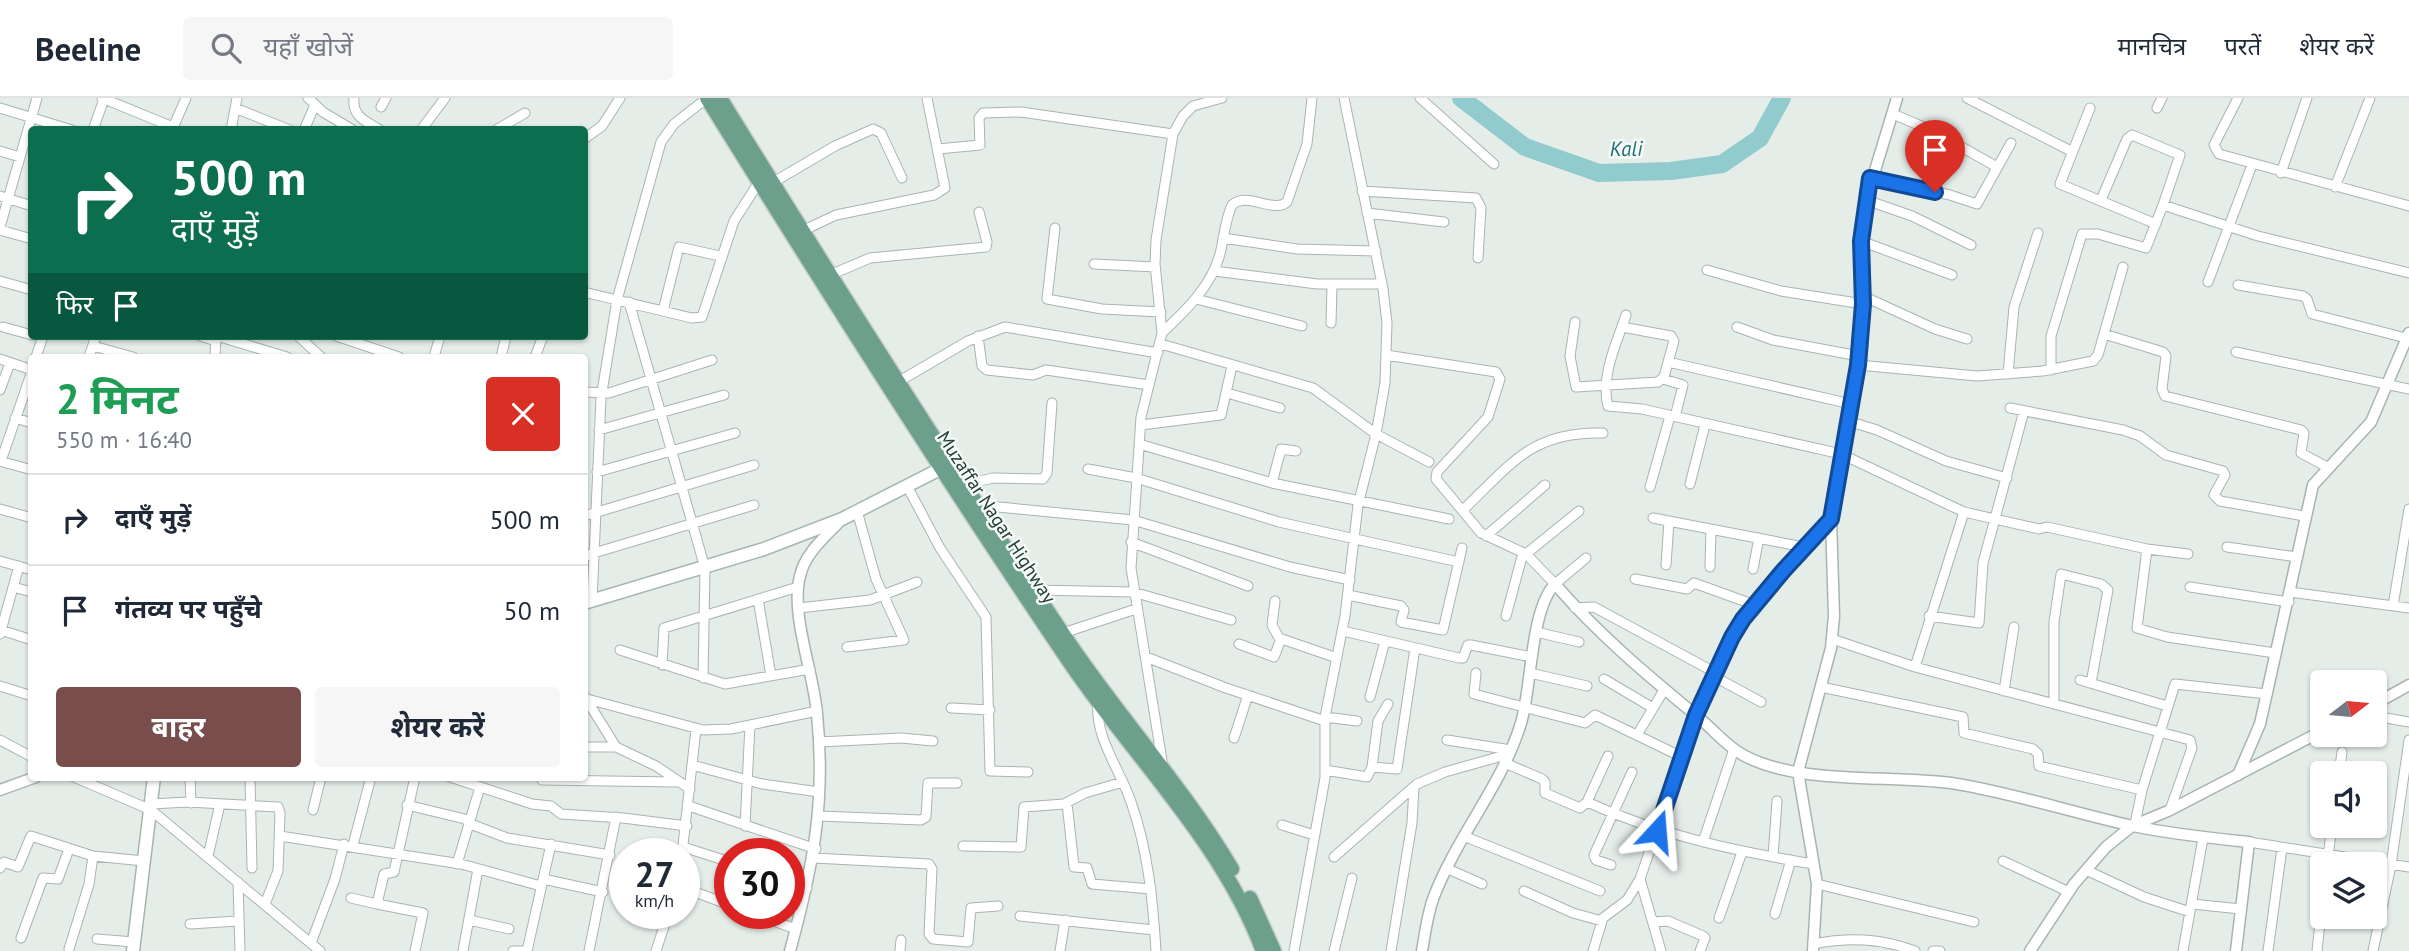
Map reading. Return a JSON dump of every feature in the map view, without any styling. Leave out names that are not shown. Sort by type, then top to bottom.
[{"type":"main road","name":"Muzaffar Nagar Highway","points":[[707,98],[802,231],[898,382],[946,466]]},
{"type":"main road","name":"Muzaffar Nagar Highway","points":[[720,98],[766,182],[959,486],[1099,696],[1226,876],[1263,951]]},
{"type":"main road","points":[[588,602],[705,568],[842,519],[946,466]]},
{"type":"main road","name":"Muzaffar Nagar Highway","points":[[959,486],[978,505],[1063,633],[1099,696],[1163,770],[1217,844],[1264,924],[1274,951]]},
{"type":"main road","points":[[133,947],[154,781]]},
{"type":"street","points":[[29,126],[37,98]]},
{"type":"street","points":[[94,126],[103,98],[169,126]]},
{"type":"street","points":[[134,110],[139,98]]},
{"type":"street","points":[[174,126],[186,98]]},
{"type":"street","points":[[355,98],[354,111],[374,126]]},
{"type":"street","points":[[424,126],[445,98]]},
{"type":"street","points":[[588,136],[602,126],[620,98]]},
{"type":"street","points":[[588,602],[589,555],[595,513],[602,394],[617,300],[661,142],[674,124],[707,98]]},
{"type":"street","points":[[802,231],[836,215],[942,191],[945,182],[927,98]]},
{"type":"street","points":[[1163,770],[1133,592],[1131,542],[1141,425],[1162,333],[1155,267],[1156,240],[1173,134],[1182,116],[1199,101],[1222,98]]},
{"type":"street","points":[[1162,333],[1196,299],[1214,271],[1229,211],[1235,202],[1252,201],[1279,206],[1287,202],[1307,144],[1312,98]]},
{"type":"street","points":[[1294,951],[1325,771],[1325,719],[1343,631],[1353,539],[1376,434],[1386,355],[1387,323],[1382,284],[1343,98]]},
{"type":"street","points":[[1420,98],[1494,164]]},
{"type":"street","points":[[1897,98],[1870,178],[1866,200],[1861,241],[1863,300],[1859,361],[1831,519],[1832,639],[1798,772],[1816,884],[1813,948],[1853,938],[1898,945],[1915,951]]},
{"type":"street","points":[[1967,98],[2071,151]]},
{"type":"street","points":[[2157,108],[2162,98]]},
{"type":"street","points":[[2238,98],[2214,149],[2219,154],[2409,206]]},
{"type":"street","points":[[2281,173],[2307,98]]},
{"type":"street","points":[[2335,187],[2370,98]]},
{"type":"street","points":[[305,126],[312,102],[347,126]]},
{"type":"street","points":[[232,126],[236,103],[282,126]]},
{"type":"street","points":[[0,108],[59,126]]},
{"type":"street","points":[[2090,108],[2060,184],[2156,224]]},
{"type":"street","points":[[938,149],[980,145],[979,118],[983,113],[1021,112],[1173,134]]},
{"type":"street","points":[[503,126],[525,113]]},
{"type":"street","points":[[1893,114],[1935,132],[1997,167]]},
{"type":"street","points":[[362,126],[365,120]]},
{"type":"street","points":[[28,128],[4,197],[0,228],[28,238]]},
{"type":"street","points":[[588,293],[663,311],[702,317],[720,256],[734,221],[766,182],[835,146],[873,130],[881,133],[902,178]]},
{"type":"street","points":[[2051,370],[2055,321],[2082,234],[2098,234],[2146,248],[2164,205],[2180,155],[2132,135],[2127,139],[2101,200]]},
{"type":"street","points":[[1870,178],[1950,195],[1977,204],[2011,143]]},
{"type":"street","points":[[0,151],[20,157]]},
{"type":"street","points":[[2208,282],[2252,165]]},
{"type":"street","points":[[1362,191],[1476,198],[1482,208],[1478,258]]},
{"type":"street","points":[[4,197],[28,205]]},
{"type":"street","points":[[1866,200],[1912,216],[1971,245]]},
{"type":"street","points":[[2164,205],[2229,227],[2409,273]]},
{"type":"street","points":[[830,275],[870,258],[986,247],[979,212]]},
{"type":"street","points":[[1367,213],[1444,222]]},
{"type":"street","points":[[1055,228],[1047,299],[1102,309],[1161,312]]},
{"type":"street","points":[[2008,374],[2014,307],[2038,233]]},
{"type":"street","points":[[1223,238],[1297,249],[1376,251]]},
{"type":"street","points":[[1861,241],[1952,275]]},
{"type":"street","points":[[663,311],[679,247],[720,256]]},
{"type":"street","points":[[1094,264],[1155,267]]},
{"type":"street","points":[[1737,327],[1773,340],[1859,361],[1953,376],[2051,370],[2094,360],[2123,267]]},
{"type":"street","points":[[1707,270],[1781,291],[1863,300],[1967,340]]},
{"type":"street","points":[[1214,271],[1332,285],[1382,284]]},
{"type":"street","points":[[0,281],[28,289]]},
{"type":"street","points":[[1331,323],[1332,285]]},
{"type":"street","points":[[2238,285],[2303,296],[2314,315],[2408,335],[2371,422],[2314,481],[2258,730],[2238,775]]},
{"type":"street","points":[[1196,299],[1302,326]]},
{"type":"street","points":[[629,302],[705,568],[703,678]]},
{"type":"street","points":[[1626,315],[1606,387],[1608,406],[1672,417],[1841,454],[1965,512],[2039,529],[2047,527],[2147,549],[2188,554]]},
{"type":"street","points":[[1575,322],[1570,356],[1574,383],[1581,388],[1663,379],[1683,386],[1650,487]]},
{"type":"street","points":[[3,327],[28,333]]},
{"type":"street","points":[[898,382],[978,336],[1005,327],[1159,349],[1314,388],[1376,434],[1429,462]]},
{"type":"street","points":[[1622,327],[1671,336],[1674,341],[1663,379]]},
{"type":"street","points":[[2104,334],[2164,352],[2162,392],[2165,396],[2303,430],[2301,453],[2327,467]]},
{"type":"street","points":[[978,336],[982,366],[987,370],[1033,374],[1045,369],[1149,385]]},
{"type":"street","points":[[221,340],[252,352]]},
{"type":"street","points":[[302,340],[318,354]]},
{"type":"street","points":[[348,340],[390,354]]},
{"type":"street","points":[[95,341],[126,354]]},
{"type":"street","points":[[2236,352],[2409,389]]},
{"type":"street","points":[[1386,355],[1492,370],[1499,375],[1494,405],[1488,416],[1436,475],[1439,483],[1486,536],[1524,554],[1635,667],[1734,749],[1760,762],[1798,772],[1955,784],[2030,799],[2134,825],[2203,838],[2249,842],[2310,855]]},
{"type":"street","points":[[588,393],[602,394],[712,360]]},
{"type":"street","points":[[0,390],[5,361],[28,371]]},
{"type":"street","points":[[1668,362],[1851,404]]},
{"type":"street","points":[[1141,425],[1217,417],[1222,413],[1232,366]]},
{"type":"street","points":[[28,381],[0,461],[28,469]]},
{"type":"street","points":[[1227,393],[1280,408]]},
{"type":"street","points":[[599,430],[724,396]]},
{"type":"street","points":[[959,486],[993,478],[1043,479],[1047,473],[1052,403]]},
{"type":"street","points":[[2010,408],[2090,423],[2140,436],[2166,455],[2223,471],[2225,475],[2214,495],[2220,500],[2304,516]]},
{"type":"street","points":[[1929,616],[1979,624],[1983,563],[2024,411]]},
{"type":"street","points":[[15,418],[28,422]]},
{"type":"street","points":[[1847,421],[1864,424],[1946,461],[2007,478]]},
{"type":"street","points":[[1690,484],[1705,425]]},
{"type":"street","points":[[588,480],[671,450],[735,433]]},
{"type":"street","points":[[1464,509],[1514,461],[1543,442],[1568,433],[1603,433]]},
{"type":"street","points":[[1139,444],[1272,483],[1449,519]]},
{"type":"street","points":[[1272,483],[1281,449],[1296,451]]},
{"type":"street","points":[[588,515],[754,465]]},
{"type":"street","points":[[1088,469],[1136,478],[1279,522],[1459,562]]},
{"type":"street","points":[[1486,536],[1545,485]]},
{"type":"street","points":[[907,486],[940,548],[986,617],[990,771],[1028,772]]},
{"type":"street","points":[[589,555],[754,505]]},
{"type":"street","points":[[978,505],[1133,520],[1290,567],[1350,580]]},
{"type":"street","points":[[0,509],[28,517]]},
{"type":"street","points":[[2393,606],[2409,509]]},
{"type":"street","points":[[847,647],[904,640],[870,563],[857,511]]},
{"type":"street","points":[[1506,616],[1524,554],[1579,512]]},
{"type":"street","points":[[1915,667],[1929,616],[1965,512]]},
{"type":"street","points":[[1653,518],[1804,547]]},
{"type":"street","points":[[805,895],[815,853],[819,817],[819,742],[817,711],[799,608],[798,587],[805,562],[842,519]]},
{"type":"street","points":[[1593,951],[1602,921],[1627,900],[1640,879],[1696,715],[1732,637],[1755,605],[1831,519]]},
{"type":"street","points":[[1666,565],[1669,521]]},
{"type":"street","points":[[1710,567],[1711,529]]},
{"type":"street","points":[[1753,569],[1759,538]]},
{"type":"street","points":[[1131,542],[1248,586]]},
{"type":"street","points":[[2227,547],[2297,557]]},
{"type":"street","points":[[1348,595],[1401,606],[1404,610],[1401,622],[1441,631],[1462,548]]},
{"type":"street","points":[[2147,549],[2137,628],[2167,637],[2275,653]]},
{"type":"street","points":[[1422,951],[1433,899],[1508,756],[1525,706],[1536,632],[1548,593],[1586,558]]},
{"type":"street","points":[[0,561],[28,569]]},
{"type":"street","points":[[19,566],[1,632],[28,639]]},
{"type":"street","points":[[2054,704],[2054,622],[2061,574],[2101,584],[2108,590],[2091,683]]},
{"type":"street","points":[[1635,579],[1686,589],[1694,583],[1755,605]]},
{"type":"street","points":[[799,608],[884,596],[917,582]]},
{"type":"street","points":[[13,587],[28,591]]},
{"type":"street","points":[[662,665],[664,628],[798,587]]},
{"type":"street","points":[[2190,587],[2409,608]]},
{"type":"street","points":[[1034,590],[1133,592],[1231,620]]},
{"type":"street","points":[[758,599],[771,676]]},
{"type":"street","points":[[1275,601],[1272,625],[1281,639],[1338,658]]},
{"type":"street","points":[[1575,608],[1594,607],[1761,702]]},
{"type":"street","points":[[1063,633],[1136,609]]},
{"type":"street","points":[[2004,691],[2014,627]]},
{"type":"street","points":[[1343,631],[1461,658],[1468,645],[1532,657]]},
{"type":"street","points":[[1536,632],[1578,642]]},
{"type":"street","points":[[1239,644],[1274,657],[1281,639]]},
{"type":"street","points":[[1832,639],[1915,667],[2159,732],[2193,744],[2170,810]]},
{"type":"street","points":[[1370,697],[1385,641]]},
{"type":"street","points":[[1372,767],[1397,769],[1415,648]]},
{"type":"street","points":[[620,650],[703,678],[730,684],[810,669]]},
{"type":"street","points":[[1146,657],[1248,695],[1325,719],[1357,721]]},
{"type":"street","points":[[1476,673],[1473,694],[1585,723],[1595,715],[1682,757]]},
{"type":"street","points":[[1530,673],[1587,686]]},
{"type":"street","points":[[1604,679],[1653,708]]},
{"type":"street","points":[[2080,680],[2167,706]]},
{"type":"street","points":[[2134,825],[2159,732],[2176,683],[2267,694]]},
{"type":"street","points":[[2387,697],[2409,685]]},
{"type":"street","points":[[0,686],[28,695]]},
{"type":"street","points":[[1821,687],[1963,717],[1964,733],[2033,749],[2038,754],[2039,766],[2142,790]]},
{"type":"street","points":[[1637,735],[1664,690]]},
{"type":"street","points":[[1234,738],[1248,695]]},
{"type":"street","points":[[1099,696],[1099,730],[1124,782],[1139,829],[1151,889],[1157,951]]},
{"type":"street","points":[[588,698],[696,729],[715,730],[750,725],[817,711]]},
{"type":"street","points":[[588,700],[616,747]]},
{"type":"street","points":[[1325,771],[1367,777],[1372,767],[1378,720],[1388,704]]},
{"type":"street","points":[[951,709],[990,710]]},
{"type":"street","points":[[2387,718],[2409,722]]},
{"type":"street","points":[[746,826],[750,725]]},
{"type":"street","points":[[685,838],[696,729]]},
{"type":"street","points":[[2030,951],[2086,870],[2134,825],[2170,810],[2310,737]]},
{"type":"street","points":[[819,742],[901,738],[933,741]]},
{"type":"street","points":[[0,740],[28,755]]},
{"type":"street","points":[[1447,740],[1508,756],[1542,779],[1545,782],[1545,793],[1582,808],[1608,756]]},
{"type":"street","points":[[2373,951],[2391,864],[2409,740]]},
{"type":"street","points":[[588,747],[616,747],[690,789]]},
{"type":"street","points":[[1703,842],[1734,749]]},
{"type":"street","points":[[2341,761],[2342,752]]},
{"type":"street","points":[[1334,857],[1414,787],[1445,772],[1508,756]]},
{"type":"street","points":[[692,765],[748,781],[819,792]]},
{"type":"street","points":[[1611,865],[1594,857],[1632,772]]},
{"type":"street","points":[[0,790],[28,780]]},
{"type":"street","points":[[84,781],[151,807],[320,951]]},
{"type":"street","points":[[190,781],[191,803]]},
{"type":"street","points":[[250,781],[252,868]]},
{"type":"street","points":[[313,810],[320,781]]},
{"type":"street","points":[[311,943],[349,845],[370,781]]},
{"type":"street","points":[[377,904],[384,874],[394,873],[414,781]]},
{"type":"street","points":[[469,781],[531,804],[551,807],[561,814],[616,817],[687,826]]},
{"type":"street","points":[[588,781],[679,782]]},
{"type":"street","points":[[963,846],[1021,847],[1024,807],[1067,803],[1085,793],[1124,782]]},
{"type":"street","points":[[819,817],[922,820],[926,817],[928,784],[957,783]]},
{"type":"street","points":[[457,864],[480,787]]},
{"type":"street","points":[[1391,951],[1412,823],[1414,787]]},
{"type":"street","points":[[1773,857],[1777,801]]},
{"type":"street","points":[[1587,802],[1657,831],[1742,852],[1813,864]]},
{"type":"street","points":[[151,807],[191,803],[280,809],[278,871],[265,904]]},
{"type":"street","points":[[1067,803],[1074,867],[1087,868],[1092,884],[1151,889]]},
{"type":"street","points":[[208,856],[220,804]]},
{"type":"street","points":[[407,805],[468,822],[508,838],[609,855]]},
{"type":"street","points":[[689,806],[815,853],[929,864],[932,869],[929,934],[933,939],[968,942],[971,908],[998,906]]},
{"type":"street","points":[[613,838],[616,817]]},
{"type":"street","points":[[1282,825],[1314,835]]},
{"type":"street","points":[[0,868],[4,862],[18,867],[30,836],[93,856],[144,861]]},
{"type":"street","points":[[280,836],[398,853],[542,883],[603,892]]},
{"type":"street","points":[[1466,837],[1600,891]]},
{"type":"street","points":[[2183,951],[2203,838]]},
{"type":"street","points":[[2236,951],[2249,842]]},
{"type":"street","points":[[513,951],[525,951],[551,844]]},
{"type":"street","points":[[2268,951],[2283,848]]},
{"type":"street","points":[[21,938],[43,878],[58,879],[69,849]]},
{"type":"street","points":[[1719,918],[1742,852]]},
{"type":"street","points":[[69,949],[89,884],[93,856]]},
{"type":"street","points":[[589,951],[609,860]]},
{"type":"street","points":[[1775,914],[1791,860]]},
{"type":"street","points":[[2003,862],[2069,892]]},
{"type":"street","points":[[2387,864],[2409,867]]},
{"type":"street","points":[[463,951],[478,869]]},
{"type":"street","points":[[1448,869],[1482,884]]},
{"type":"street","points":[[2086,870],[2144,897],[2191,908],[2241,909]]},
{"type":"street","points":[[1334,951],[1352,878]]},
{"type":"street","points":[[1640,879],[1661,951]]},
{"type":"street","points":[[238,882],[240,951]]},
{"type":"street","points":[[1816,884],[1974,922]]},
{"type":"street","points":[[1524,891],[1560,908],[1602,921]]},
{"type":"street","points":[[351,898],[423,913],[415,951]]},
{"type":"street","points":[[1020,916],[1154,930]]},
{"type":"street","points":[[469,920],[509,929]]},
{"type":"street","points":[[1060,951],[1065,920]]},
{"type":"street","points":[[1653,922],[1668,920],[1703,936],[1705,939],[1700,951]]},
{"type":"street","points":[[190,924],[238,921]]},
{"type":"street","points":[[656,951],[663,929]]},
{"type":"street","points":[[790,951],[796,929]]},
{"type":"street","points":[[2317,951],[2319,929]]},
{"type":"street","points":[[97,939],[133,947]]},
{"type":"street","points":[[900,951],[901,940]]},
{"type":"street","points":[[1933,951],[1940,951]]},
{"type":"waterway","name":"Kali","points":[[1461,98],[1525,147],[1599,173],[1671,171],[1722,164],[1760,138],[1782,98]]},
{"type":"route","points":[[1657,831],[1696,715],[1732,637],[1743,619],[1783,571],[1831,519],[1858,365],[1863,304],[1861,241],[1870,178],[1935,192]]}]
